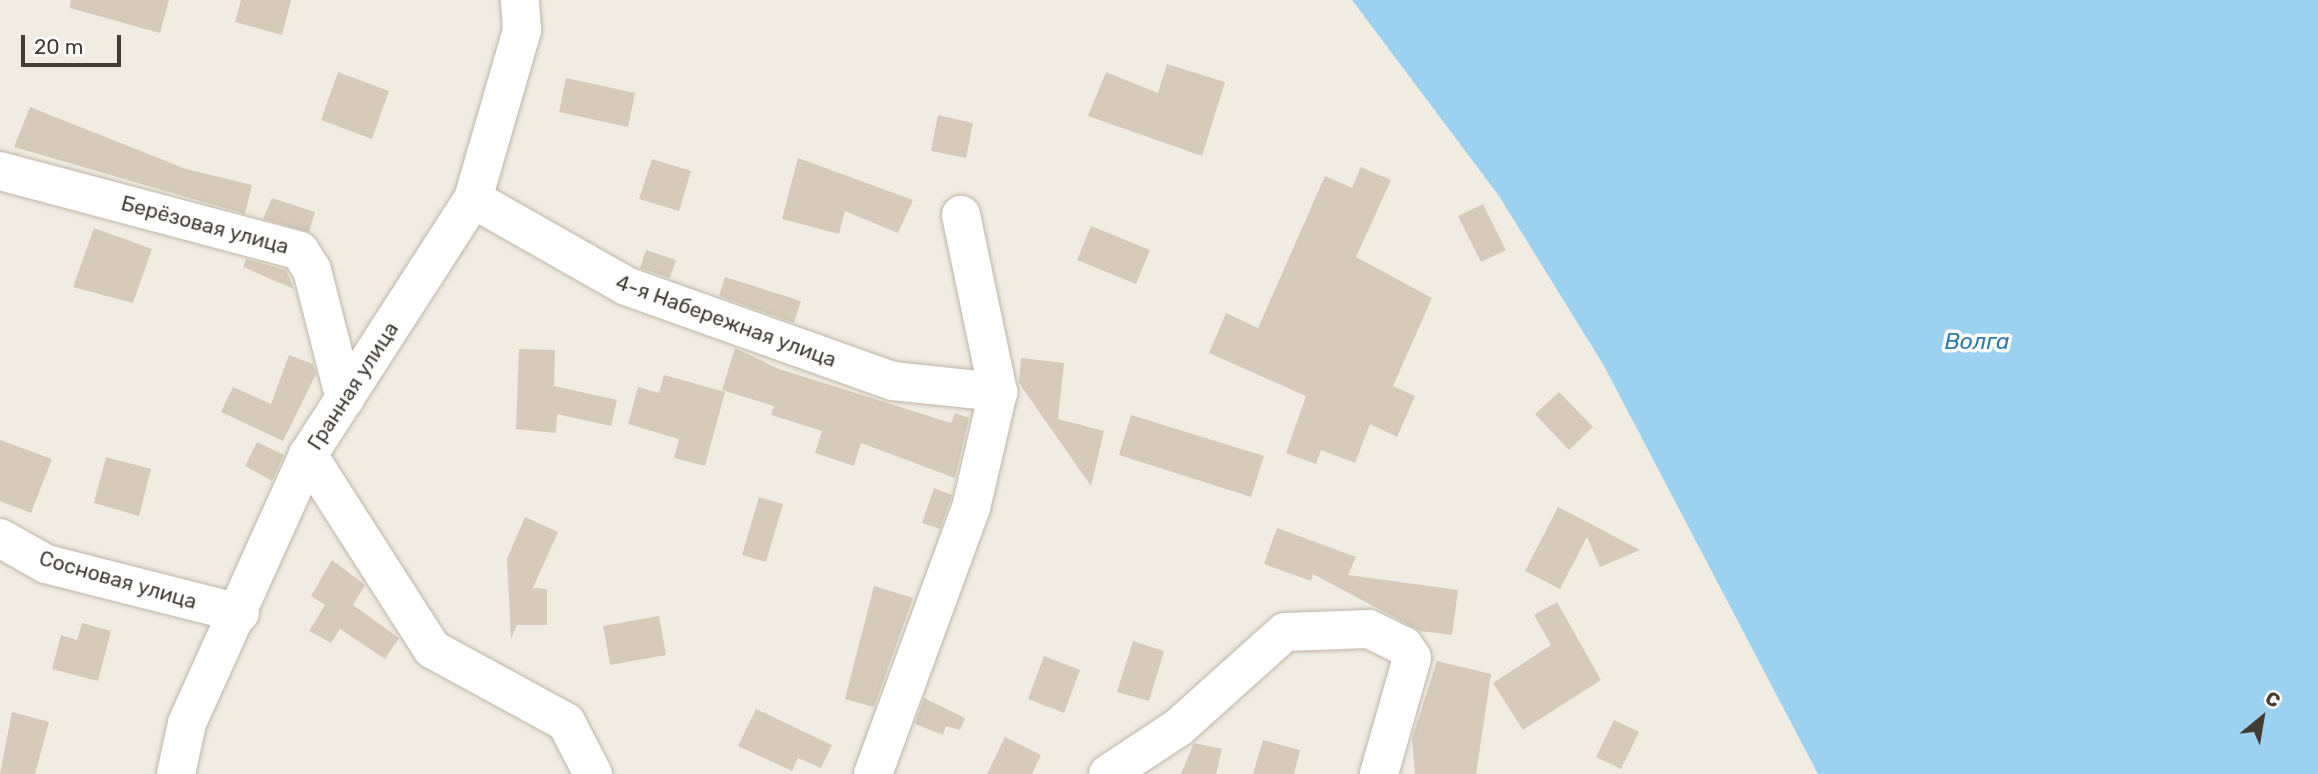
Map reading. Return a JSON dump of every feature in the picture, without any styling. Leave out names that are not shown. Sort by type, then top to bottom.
[{"type":"street","name":"Гранная улица","points":[[176,774],[187,723],[240,613],[308,455],[473,200],[522,30],[520,0]]},
{"type":"street","name":"Берёзовая улица","points":[[0,171],[300,251],[313,270],[345,399]]},
{"type":"street","name":"4-я Набережная улица","points":[[473,200],[626,286],[893,381],[998,392]]},
{"type":"street","points":[[873,774],[971,508],[998,392],[961,215]]},
{"type":"street","points":[[308,455],[432,649],[566,722],[593,774]]},
{"type":"street","name":"Сосновая улица","points":[[0,538],[46,564],[240,613]]},
{"type":"street","points":[[1108,774],[1179,727],[1285,632],[1369,629],[1404,646],[1412,658],[1379,774]]},
{"type":"water","name":"Волга","points":[[1352,0],[2318,0],[2318,774],[1818,774],[1603,364],[1499,196]]},
{"type":"building","points":[[71,0],[169,0],[160,33],[70,8]]},
{"type":"building","points":[[241,0],[291,0],[282,35],[235,22]]},
{"type":"building","points":[[1167,64],[1225,82],[1202,156],[1088,116],[1106,72],[1158,93]]},
{"type":"building","points":[[338,72],[389,91],[372,139],[321,120]]},
{"type":"building","points":[[566,78],[635,93],[628,127],[559,112]]},
{"type":"building","points":[[30,107],[186,169],[252,185],[245,214],[14,147]]},
{"type":"building","points":[[938,115],[973,123],[966,158],[931,151]]},
{"type":"building","points":[[798,158],[913,200],[898,233],[845,211],[839,234],[782,219]]},
{"type":"building","points":[[652,159],[691,171],[679,211],[639,199]]},
{"type":"building","points":[[1361,167],[1391,180],[1356,257],[1432,298],[1393,386],[1415,396],[1397,437],[1370,424],[1355,463],[1321,450],[1316,464],[1286,453],[1306,396],[1209,353],[1226,313],[1258,328],[1325,176],[1352,188]]},
{"type":"building","points":[[272,198],[315,212],[309,232],[263,219]]},
{"type":"building","points":[[1483,204],[1506,250],[1481,262],[1458,216]]},
{"type":"building","points":[[1091,226],[1150,250],[1136,284],[1077,260]]},
{"type":"building","points":[[94,228],[152,249],[133,303],[73,287]]},
{"type":"building","points":[[646,250],[676,260],[670,278],[640,268]]},
{"type":"building","points":[[246,259],[286,270],[294,289],[243,267]]},
{"type":"building","points":[[725,277],[801,301],[794,323],[719,296]]},
{"type":"building","points":[[735,348],[779,369],[951,423],[955,413],[969,418],[955,478],[861,443],[854,466],[815,453],[822,431],[771,415],[774,406],[722,390]]},
{"type":"building","points":[[519,349],[555,350],[554,386],[617,400],[611,426],[557,414],[556,433],[516,429]]},
{"type":"building","points":[[289,355],[313,364],[316,374],[283,441],[221,412],[233,387],[271,404]]},
{"type":"building","points":[[1021,358],[1064,363],[1058,419],[1104,431],[1091,486],[1019,383]]},
{"type":"building","points":[[664,375],[725,392],[705,466],[674,458],[679,439],[628,424],[638,387],[659,393]]},
{"type":"building","points":[[1559,392],[1593,427],[1569,450],[1535,414]]},
{"type":"building","points":[[1131,415],[1264,456],[1251,497],[1119,455]]},
{"type":"building","points":[[0,440],[52,459],[31,513],[0,501]]},
{"type":"building","points":[[257,442],[284,455],[272,481],[245,466]]},
{"type":"building","points":[[106,457],[151,469],[139,516],[94,503]]},
{"type":"building","points":[[934,488],[952,495],[940,529],[922,523]]},
{"type":"building","points":[[759,497],[783,504],[766,562],[742,555]]},
{"type":"building","points":[[1558,507],[1640,550],[1600,567],[1587,537],[1560,589],[1525,571]]},
{"type":"building","points":[[525,517],[558,532],[533,588],[547,589],[547,625],[517,625],[511,639],[507,559]]},
{"type":"building","points":[[1277,528],[1356,557],[1348,575],[1458,590],[1452,635],[1420,631],[1313,574],[1311,581],[1264,564]]},
{"type":"building","points":[[332,560],[365,585],[353,605],[399,638],[385,659],[340,629],[331,643],[309,631],[325,605],[311,596]]},
{"type":"building","points":[[874,586],[913,598],[874,707],[845,699]]},
{"type":"building","points":[[1557,602],[1601,680],[1523,730],[1493,683],[1551,645],[1534,615]]},
{"type":"building","points":[[659,616],[666,655],[610,665],[603,626]]},
{"type":"building","points":[[82,623],[111,631],[98,681],[52,669],[61,635],[77,640]]},
{"type":"building","points":[[1133,641],[1164,651],[1149,701],[1117,692]]},
{"type":"building","points":[[1044,656],[1080,670],[1064,713],[1028,699]]},
{"type":"building","points":[[1437,661],[1491,674],[1476,774],[1415,774],[1412,739]]},
{"type":"building","points":[[924,698],[965,718],[960,730],[946,726],[943,735],[915,724]]},
{"type":"building","points":[[756,709],[832,745],[821,768],[798,758],[792,771],[738,746]]},
{"type":"building","points":[[12,712],[49,722],[35,774],[0,774]]},
{"type":"building","points":[[1614,720],[1639,732],[1621,769],[1596,757]]},
{"type":"building","points":[[1005,737],[1041,755],[1032,774],[987,774]]},
{"type":"building","points":[[1263,740],[1300,750],[1294,774],[1253,774]]},
{"type":"building","points":[[1194,743],[1222,749],[1216,774],[1181,774]]}]
